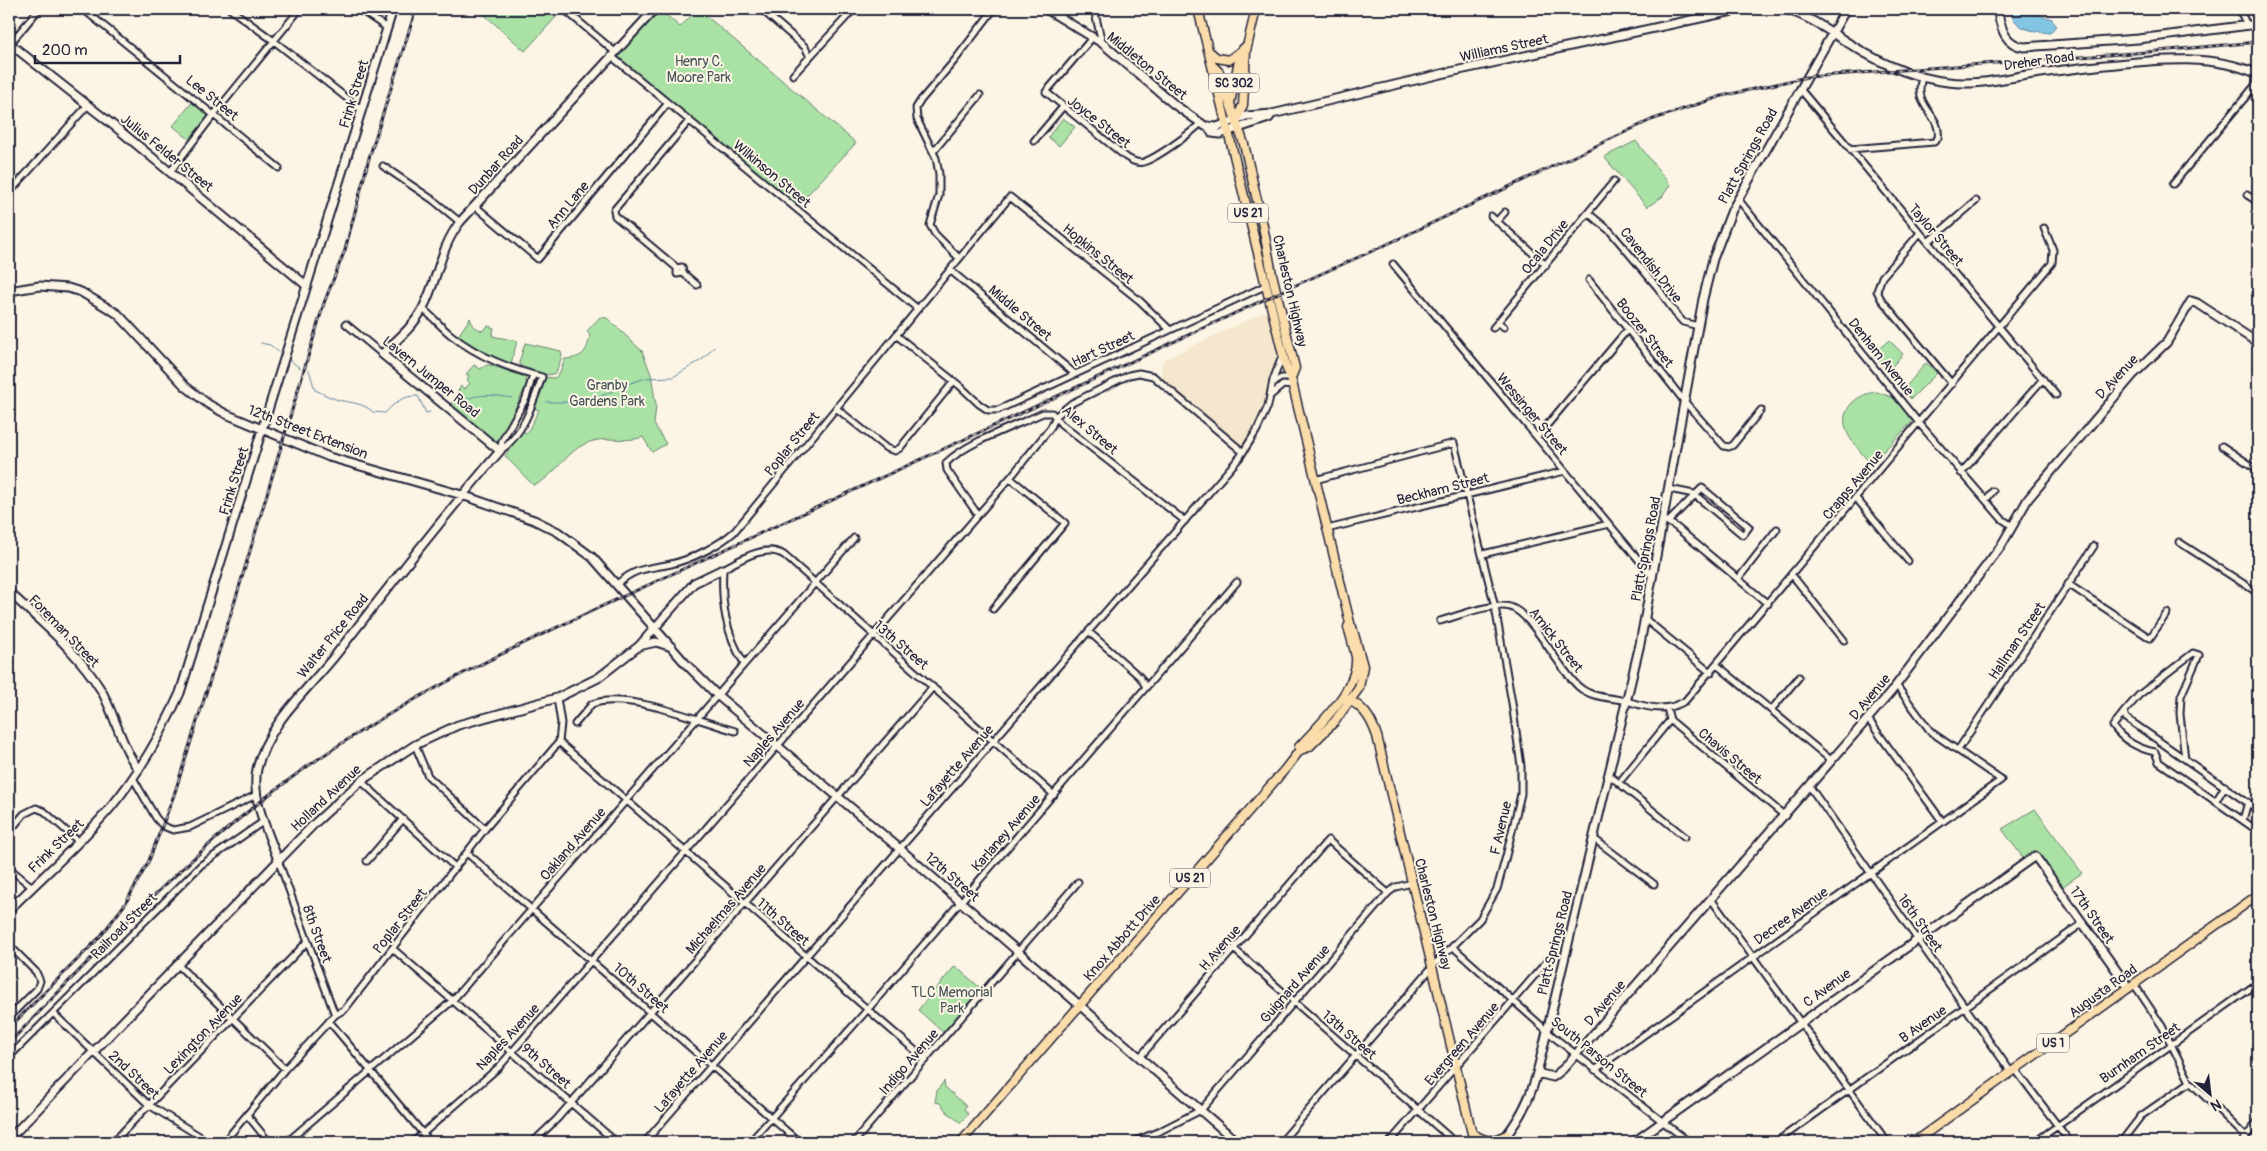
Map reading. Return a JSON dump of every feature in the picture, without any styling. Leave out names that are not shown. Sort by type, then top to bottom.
[{"type":"main road","name":"Charleston Highway","points":[[1198,9],[1214,67],[1213,74],[1283,354],[1292,382],[1350,623],[1354,629],[1363,666],[1359,688],[1349,703],[1335,721],[1309,747],[1300,750]]},
{"type":"main road","name":"SC 302","points":[[1240,123],[1248,43],[1256,9]]},
{"type":"main road","name":"SC 302","points":[[1228,128],[1230,103],[1241,52],[1248,43]]},
{"type":"main road","points":[[1210,53],[1217,58],[1229,60],[1241,52]]},
{"type":"main road","name":"Charleston Highway","points":[[1214,67],[1219,72],[1230,103],[1240,123],[1272,274],[1295,368],[1292,382]]},
{"type":"main road","name":"Charleston Highway","points":[[1319,726],[1342,698],[1353,679],[1356,658],[1348,627],[1350,623]]},
{"type":"main road","points":[[1342,698],[1349,703]]},
{"type":"main road","name":"Charleston Highway","points":[[1349,703],[1360,713],[1369,715],[1377,736],[1474,1142]]},
{"type":"main road","name":"Knox Abbott Drive","points":[[960,1142],[1319,726]]},
{"type":"main road","name":"Augusta Road","points":[[1914,1142],[2258,895]]},
{"type":"main road","points":[[1472,1133],[1483,1141],[1494,1141],[1506,1135]]},
{"type":"street","points":[[9,44],[40,9]]},
{"type":"street","name":"Lee Street","points":[[83,9],[215,113],[279,168]]},
{"type":"street","points":[[230,9],[362,110]]},
{"type":"street","points":[[170,172],[215,113],[300,9]]},
{"type":"street","points":[[359,9],[387,28]]},
{"type":"street","name":"Frink Street","points":[[9,910],[79,842],[111,807],[133,778],[166,725],[187,675],[393,9]]},
{"type":"street","name":"Wilkinson Street","points":[[564,9],[668,103],[918,309]]},
{"type":"street","name":"Dunbar Road","points":[[382,354],[411,325],[423,309],[442,256],[460,222],[655,9]]},
{"type":"street","points":[[793,75],[854,9]]},
{"type":"street","points":[[959,258],[935,234],[930,225],[938,200],[940,184],[937,163],[917,119],[916,108],[994,9]]},
{"type":"street","name":"Middleton Street","points":[[1046,9],[1066,19],[1102,43],[1175,105],[1204,125],[1212,133],[1220,134],[1228,128]]},
{"type":"street","points":[[1094,9],[1102,43]]},
{"type":"street","name":"Williams Street","points":[[1240,123],[1269,118],[1272,114],[1440,74],[1742,9]]},
{"type":"street","points":[[1784,9],[1809,18],[1832,33]]},
{"type":"street","name":"Platt Springs Road","points":[[1506,1135],[1521,1116],[1532,1093],[1609,775],[1666,521],[1684,401],[1698,326],[1714,259],[1738,199],[1846,9]]},
{"type":"street","points":[[1997,9],[2005,36],[2012,44],[2024,47],[2138,39],[2258,24]]},
{"type":"street","points":[[2239,9],[2246,25]]},
{"type":"street","points":[[765,10],[805,47],[810,56]]},
{"type":"street","name":"Dreher Road","points":[[1832,33],[1889,65],[1922,78],[1949,83],[1978,83],[2044,72],[2160,60],[2223,63],[2258,74]]},
{"type":"street","name":"Joyce Street","points":[[1092,38],[1046,92],[1062,108],[1126,158],[1135,162],[1148,160],[1204,125]]},
{"type":"street","name":"Julius Felder Street","points":[[9,44],[88,105],[308,286]]},
{"type":"street","points":[[1850,149],[1934,142],[1938,138],[1937,128],[1919,95],[1922,78]]},
{"type":"street","points":[[2173,184],[2258,82]]},
{"type":"street","name":"Taylor Street","points":[[1800,89],[2056,394]]},
{"type":"street","points":[[933,152],[980,94]]},
{"type":"street","name":"Ann Lane","points":[[475,206],[538,259],[668,103]]},
{"type":"street","points":[[9,193],[88,105]]},
{"type":"street","points":[[1034,141],[1062,108]]},
{"type":"street","points":[[689,120],[614,210],[614,216],[677,268],[677,274],[683,273],[697,285]]},
{"type":"street","points":[[1228,128],[1240,123]]},
{"type":"street","points":[[383,166],[427,195],[460,222]]},
{"type":"street","name":"Ocala Drive","points":[[1493,328],[1614,181]]},
{"type":"street","points":[[1609,186],[1616,192]]},
{"type":"street","points":[[2247,195],[2258,202]]},
{"type":"street","name":"Poplar Street","points":[[617,584],[630,573],[642,568],[685,559],[730,536],[1010,197]]},
{"type":"street","name":"Hopkins Street","points":[[1010,197],[1140,302],[1170,330]]},
{"type":"street","name":"Denham Avenue","points":[[1738,199],[1919,423],[2002,519],[2011,525]]},
{"type":"street","points":[[1928,242],[1976,201]]},
{"type":"street","points":[[1496,221],[1505,212]]},
{"type":"street","name":"Cavendish Drive","points":[[1588,212],[1610,231],[1658,288],[1674,314],[1683,322],[1698,326]]},
{"type":"street","points":[[1491,216],[1546,265]]},
{"type":"street","name":"Crapps Avenue","points":[[1667,708],[1685,701],[1718,665],[2052,263],[2053,250],[2044,228]]},
{"type":"street","points":[[1920,234],[1882,277],[1877,291],[1881,299],[1952,384]]},
{"type":"street","name":"Wessinger Street","points":[[1393,264],[1654,577]]},
{"type":"street","name":"Middle Street","points":[[950,270],[1075,374]]},
{"type":"street","name":"Boozer Street","points":[[1589,280],[1684,401],[1724,446],[1729,447],[1761,410]]},
{"type":"street","name":"12th Street Extension","points":[[9,291],[39,286],[68,288],[81,292],[118,314],[185,386],[208,404],[226,414],[336,459],[462,495],[534,520],[558,532],[592,557],[655,628]]},
{"type":"street","name":"Hart Street","points":[[954,381],[983,408],[993,411],[1013,405],[1075,374],[1267,286]]},
{"type":"street","name":"D Avenue","points":[[1537,1073],[1553,1077],[1559,1074],[1896,686],[2001,546],[2011,525],[2036,490],[2133,375],[2168,342],[2191,301],[2258,343]]},
{"type":"street","points":[[423,309],[449,334],[478,354],[505,367],[542,377],[534,402],[526,418],[508,446],[500,451]]},
{"type":"street","points":[[1498,322],[1504,327]]},
{"type":"street","name":"Lavern Jumper Road","points":[[346,324],[500,451]]},
{"type":"street","points":[[1537,437],[1628,329]]},
{"type":"street","points":[[836,408],[890,451],[900,448],[954,381],[896,335]]},
{"type":"street","name":"Lafayette Avenue","points":[[645,1142],[1089,632],[1243,452],[1257,430],[1271,395],[1283,354]]},
{"type":"street","name":"Naples Avenue","points":[[414,1142],[499,1067],[1010,478],[1051,426],[1056,416],[1076,400],[1129,375],[1144,373],[1153,376],[1162,383],[1243,452]]},
{"type":"street","points":[[500,451],[502,441],[526,398],[533,375]]},
{"type":"street","points":[[1273,384],[1281,378],[1292,382]]},
{"type":"street","points":[[1962,473],[2043,379]]},
{"type":"street","points":[[1271,395],[1283,384],[1292,382]]},
{"type":"street","name":"Alex Street","points":[[978,515],[947,470],[946,463],[955,455],[971,446],[1043,413],[1052,413],[1061,424],[1185,521]]},
{"type":"street","name":"F Avenue","points":[[1281,1142],[1433,966],[1480,920],[1494,894],[1506,856],[1521,794],[1519,749],[1495,607],[1454,443],[1315,480]]},
{"type":"street","points":[[2222,446],[2258,470]]},
{"type":"street","name":"Walter Price Road","points":[[278,860],[256,796],[257,770],[261,755],[276,726],[330,662],[462,495],[500,451]]},
{"type":"street","name":"Beckham Street","points":[[1327,529],[1565,471]]},
{"type":"street","points":[[993,609],[1065,523],[1010,478]]},
{"type":"street","points":[[1670,489],[1694,494],[1743,535],[1749,527],[1702,488],[1694,494],[1666,521],[1768,604]]},
{"type":"street","points":[[1986,500],[1994,490]]},
{"type":"street","points":[[1856,498],[1908,561]]},
{"type":"street","points":[[1483,554],[1609,524]]},
{"type":"street","points":[[1738,579],[1777,529]]},
{"type":"street","name":"Oakland Avenue","points":[[287,1142],[452,1001],[854,538]]},
{"type":"street","points":[[2179,542],[2258,593]]},
{"type":"street","name":"Hallman Street","points":[[1958,750],[2094,546]]},
{"type":"street","name":"13th Street","points":[[722,569],[760,552],[776,551],[784,556],[1054,795]]},
{"type":"street","points":[[722,569],[722,590],[727,626],[731,641],[744,663]]},
{"type":"street","name":"Holland Avenue","points":[[9,1139],[278,860],[330,808],[361,781],[415,745],[458,725],[558,698],[598,678],[639,646],[694,583],[722,569]]},
{"type":"street","points":[[1792,575],[1844,640]]},
{"type":"street","name":"Karlaney Avenue","points":[[750,1142],[1054,795],[1236,582]]},
{"type":"street","points":[[2068,584],[2150,638],[2167,613]]},
{"type":"street","name":"Foreman Street","points":[[9,592],[62,642],[94,680],[111,710],[131,758],[139,769]]},
{"type":"street","points":[[1440,621],[1495,607]]},
{"type":"street","name":"Amick Street","points":[[1495,607],[1513,608],[1522,614],[1566,673],[1579,687],[1592,694],[1626,701]]},
{"type":"street","points":[[1645,619],[1711,673]]},
{"type":"street","name":"12th Street","points":[[655,628],[717,695],[839,796],[1237,1142]]},
{"type":"street","points":[[1089,632],[1140,677],[1146,687]]},
{"type":"street","points":[[639,646],[656,642],[672,647]]},
{"type":"street","points":[[2185,759],[2180,714],[2181,696],[2199,655],[2193,653],[2139,695],[2113,726],[2116,732],[2133,744],[2155,752],[2159,762],[2258,831]]},
{"type":"street","points":[[1718,665],[1832,761]]},
{"type":"street","points":[[1771,710],[1799,677]]},
{"type":"street","points":[[1896,686],[1927,728],[1958,750]]},
{"type":"street","name":"Michaelmas Avenue","points":[[533,1142],[571,1104],[933,687]]},
{"type":"street","points":[[558,698],[562,723],[559,742]]},
{"type":"street","points":[[1622,778],[1670,720],[1667,708],[1646,707],[1626,701]]},
{"type":"street","points":[[575,724],[588,707],[598,702],[656,706],[735,731]]},
{"type":"street","points":[[2124,712],[2126,718],[2258,810]]},
{"type":"street","points":[[1868,719],[1942,821]]},
{"type":"street","name":"Chavis Street","points":[[1670,720],[1785,816]]},
{"type":"street","name":"Poplar Street","points":[[224,1142],[285,1069],[335,1015],[345,1009],[485,829],[559,742]]},
{"type":"street","name":"11th Street","points":[[559,742],[926,1060]]},
{"type":"street","points":[[2155,752],[2161,742]]},
{"type":"street","points":[[415,745],[428,776],[485,829]]},
{"type":"street","name":"Decree Avenue","points":[[1595,1070],[2001,780],[1958,750]]},
{"type":"street","points":[[1609,775],[1685,837]]},
{"type":"street","points":[[133,778],[156,818],[163,826],[173,830],[190,827],[256,796]]},
{"type":"street","points":[[361,781],[456,868]]},
{"type":"street","points":[[2216,801],[2225,786]]},
{"type":"street","name":"16th Street","points":[[1810,787],[1966,1007],[2013,1071],[2070,1142]]},
{"type":"street","points":[[2243,820],[2248,802]]},
{"type":"street","points":[[9,832],[24,814],[36,808],[44,811],[79,842]]},
{"type":"street","points":[[367,861],[403,819]]},
{"type":"street","name":"Railroad Street","points":[[9,1057],[201,865],[264,821]]},
{"type":"street","points":[[1593,838],[1654,884]]},
{"type":"street","name":"H Avenue","points":[[1140,1057],[1328,840],[1388,893]]},
{"type":"street","name":"10th Street","points":[[467,853],[799,1142]]},
{"type":"street","name":"17th Street","points":[[2035,856],[2131,986]]},
{"type":"street","name":"C Avenue","points":[[1634,1142],[2035,856]]},
{"type":"street","name":"8th Street","points":[[278,860],[335,1015]]},
{"type":"street","points":[[9,868],[32,887]]},
{"type":"street","name":"Indigo Avenue","points":[[854,1142],[1078,882]]},
{"type":"street","name":"Guignard Avenue","points":[[1201,1110],[1388,893],[1396,887],[1412,883]]},
{"type":"street","points":[[1711,899],[1887,1142]]},
{"type":"street","name":"B Avenue","points":[[1776,1142],[2083,923]]},
{"type":"street","name":"Lexington Avenue","points":[[113,1142],[308,941]]},
{"type":"street","points":[[9,945],[36,972],[40,981],[37,989],[9,1018]]},
{"type":"street","name":"South Parson Street","points":[[1453,947],[1513,1002],[1576,1055],[1689,1142]]},
{"type":"street","name":"9th Street","points":[[392,949],[616,1142]]},
{"type":"street","name":"13th Street","points":[[1234,949],[1449,1137]]},
{"type":"street","name":"Evergreen Avenue","points":[[1390,1142],[1513,1002],[1548,959]]},
{"type":"street","points":[[178,964],[285,1069]]},
{"type":"street","name":"Burnham Street","points":[[2035,1142],[2258,983]]},
{"type":"street","points":[[2131,986],[2162,1026],[2190,1082],[2246,1136]]},
{"type":"street","name":"2nd Street","points":[[53,1013],[149,1105],[209,1142]]},
{"type":"street","points":[[330,1021],[430,1142]]},
{"type":"street","points":[[2120,1142],[2141,1116],[2190,1082]]},
{"type":"street","points":[[1133,1142],[1160,1131],[1201,1110]]},
{"type":"street","points":[[247,1115],[269,1142]]},
{"type":"street","points":[[2242,1142],[2258,1121]]},
{"type":"street","points":[[1501,1142],[1506,1135]]},
{"type":"shaded area","points":[[1272,308],[1283,354],[1268,406],[1243,452],[1159,381],[1163,360]]},
{"type":"green space","points":[[478,9],[551,9],[558,15],[525,51]]},
{"type":"green space","name":"Henry C. Moore Park","points":[[655,9],[659,9],[680,27],[698,9],[856,143],[795,208],[611,56]]},
{"type":"green space","points":[[194,100],[212,114],[190,140],[173,126]]},
{"type":"green space","points":[[1063,118],[1075,127],[1059,146],[1048,137]]},
{"type":"green space","points":[[1636,141],[1670,185],[1662,197],[1647,207],[1604,157]]},
{"type":"green space","name":"Granby Gardens Park","points":[[600,317],[607,318],[642,351],[651,374],[656,406],[654,424],[666,444],[652,452],[643,437],[629,440],[606,439],[589,442],[569,455],[545,479],[533,485],[505,456],[522,431],[527,433],[539,410],[532,407],[542,377],[555,378],[560,372],[565,359],[583,354],[590,336],[587,331]]},
{"type":"green space","points":[[470,318],[473,326],[482,331],[488,326],[494,328],[492,336],[517,341],[511,364],[485,355],[458,336]]},
{"type":"green space","points":[[1889,340],[1903,354],[1888,371],[1874,353]]},
{"type":"green space","points":[[525,343],[561,351],[562,356],[556,373],[548,375],[522,368],[519,363]]},
{"type":"green space","points":[[1926,363],[1937,373],[1911,399],[1903,390]]},
{"type":"green space","points":[[474,365],[480,369],[490,365],[525,377],[527,384],[499,441],[495,441],[451,404],[461,386],[465,389],[470,383],[467,380],[469,376],[466,374]]},
{"type":"green space","points":[[1877,392],[1894,398],[1913,421],[1873,462],[1869,462],[1853,442],[1846,429],[1845,414],[1857,399]]},
{"type":"green space","points":[[2035,809],[2082,873],[2059,889],[2035,856],[2026,862],[2002,829]]},
{"type":"green space","name":"TLC Memorial Park","points":[[955,966],[985,992],[947,1036],[918,1010]]},
{"type":"green space","points":[[944,1081],[945,1087],[966,1106],[964,1109],[968,1114],[961,1123],[947,1112],[940,1103],[935,1102],[937,1091]]},
{"type":"water","points":[[2010,9],[2018,9],[2052,19],[2056,26],[2050,33],[2030,30],[2015,21]]},
{"type":"waterway","points":[[261,343],[270,345],[281,354]]},
{"type":"waterway","points":[[546,402],[580,402],[602,396],[624,385],[646,378],[673,377],[703,359],[714,347]]},
{"type":"waterway","points":[[287,358],[300,368]]},
{"type":"waterway","points":[[309,370],[315,390],[336,399],[358,404],[373,412],[385,413],[400,400],[413,396],[418,396],[426,413],[430,412]]},
{"type":"waterway","points":[[458,404],[477,396],[491,395],[512,398]]},
{"type":"railway","points":[[9,1028],[100,937],[125,904],[148,863],[174,795],[238,591],[324,303],[345,250],[369,158],[416,9]]},
{"type":"railway","points":[[9,1043],[111,938],[218,837],[294,776],[393,712],[445,683],[551,630],[1379,248],[1651,120],[1722,96],[1807,77],[2258,42]]}]
